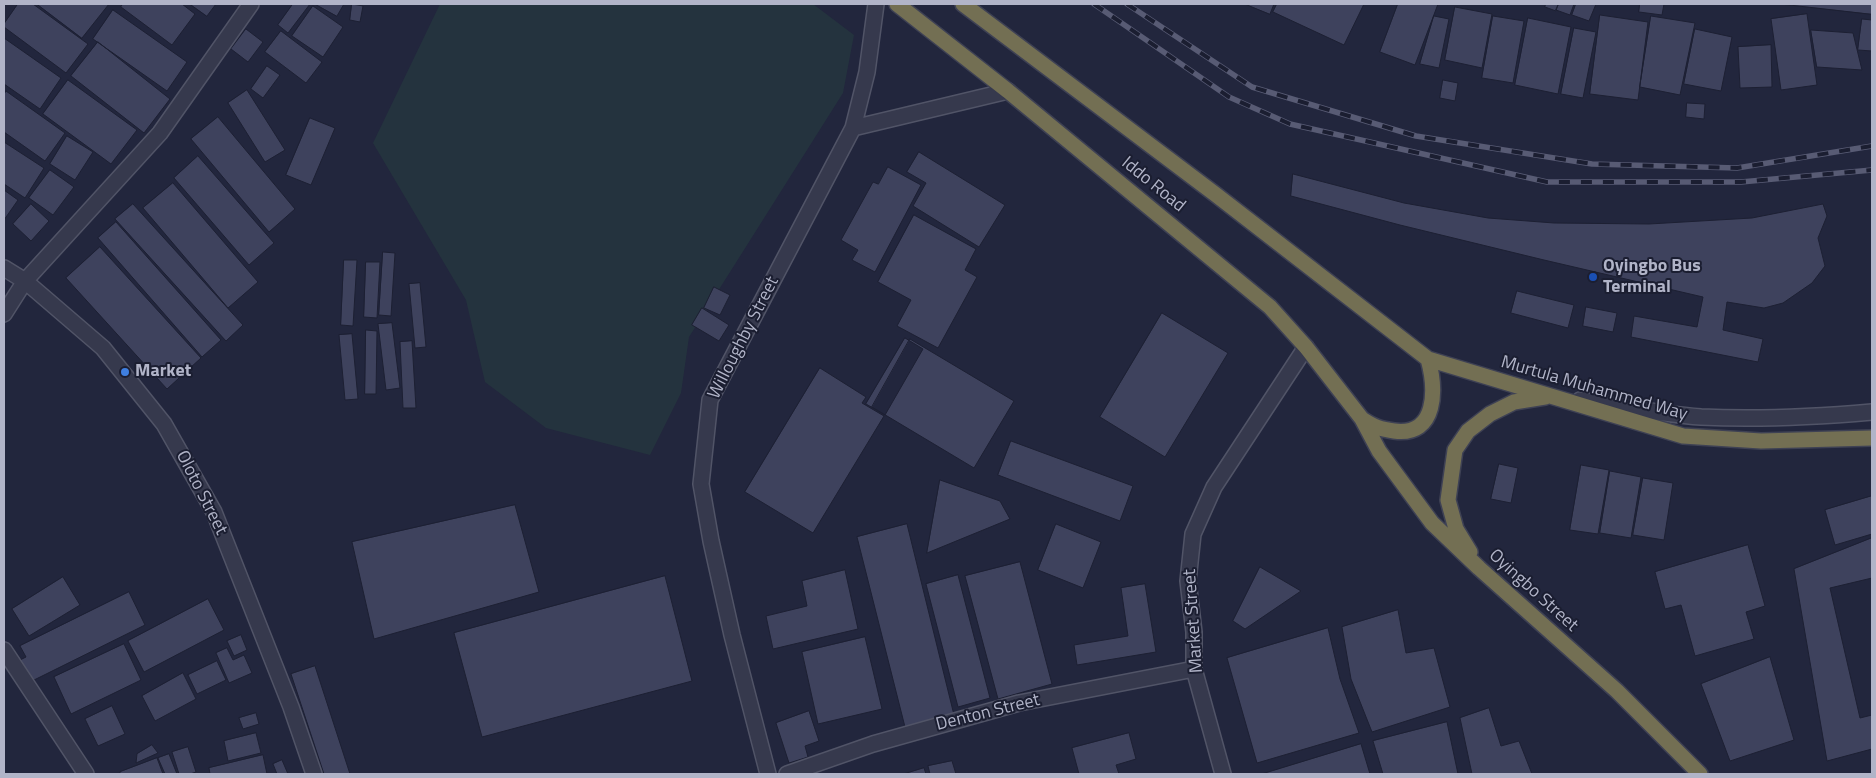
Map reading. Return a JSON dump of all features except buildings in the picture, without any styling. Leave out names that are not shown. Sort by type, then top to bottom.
[{"type":"highway","name":"Iddo Road","points":[[897,4],[1008,91],[1270,307],[1306,347],[1362,419]]},
{"type":"highway","name":"Iddo Road","points":[[963,4],[1215,194],[1428,359]]},
{"type":"highway","name":"Murtula Muhammed Way","points":[[1428,359],[1683,436],[1761,441],[1872,438]]},
{"type":"highway","points":[[1362,419],[1375,428],[1397,431],[1411,431],[1420,426],[1427,418],[1432,404],[1432,383],[1428,359]]},
{"type":"highway","points":[[1478,568],[1456,529],[1448,500],[1454,450],[1468,431],[1490,414],[1514,402],[1549,396]]},
{"type":"highway","name":"Oyingbo Street","points":[[1362,419],[1378,452],[1432,523],[1478,568],[1617,691],[1700,774]]},
{"type":"street","points":[[4,314],[24,281],[160,133],[251,4]]},
{"type":"street","name":"Willoughby Street","points":[[768,774],[710,541],[701,484],[710,400],[853,128],[868,72],[876,4]]},
{"type":"street","points":[[853,128],[1008,91]]},
{"type":"street","name":"Oloto Street","points":[[4,268],[24,281],[103,348],[164,424],[214,512],[291,707],[314,774]]},
{"type":"street","name":"Market Street","points":[[1223,774],[1194,669],[1194,632],[1188,581],[1193,534],[1214,487],[1306,347]]},
{"type":"street","points":[[1549,396],[1699,417],[1811,418],[1872,412]]},
{"type":"street","points":[[4,650],[86,774]]},
{"type":"street","name":"Denton Street","points":[[787,774],[873,744],[1019,703],[1194,669]]},
{"type":"shaded area","points":[[440,4],[813,4],[854,35],[843,93],[689,337],[681,393],[650,455],[546,428],[485,382],[466,300],[373,143]]},
{"type":"railway","points":[[1094,4],[1229,97],[1290,124],[1547,182],[1741,182],[1872,170]]},
{"type":"railway","points":[[1127,4],[1252,87],[1416,136],[1592,164],[1737,168],[1872,146]]},
{"type":"place","name":"Oyingbo Bus Terminal","points":[[1593,277]]},
{"type":"place","name":"Market","points":[[125,372]]}]
